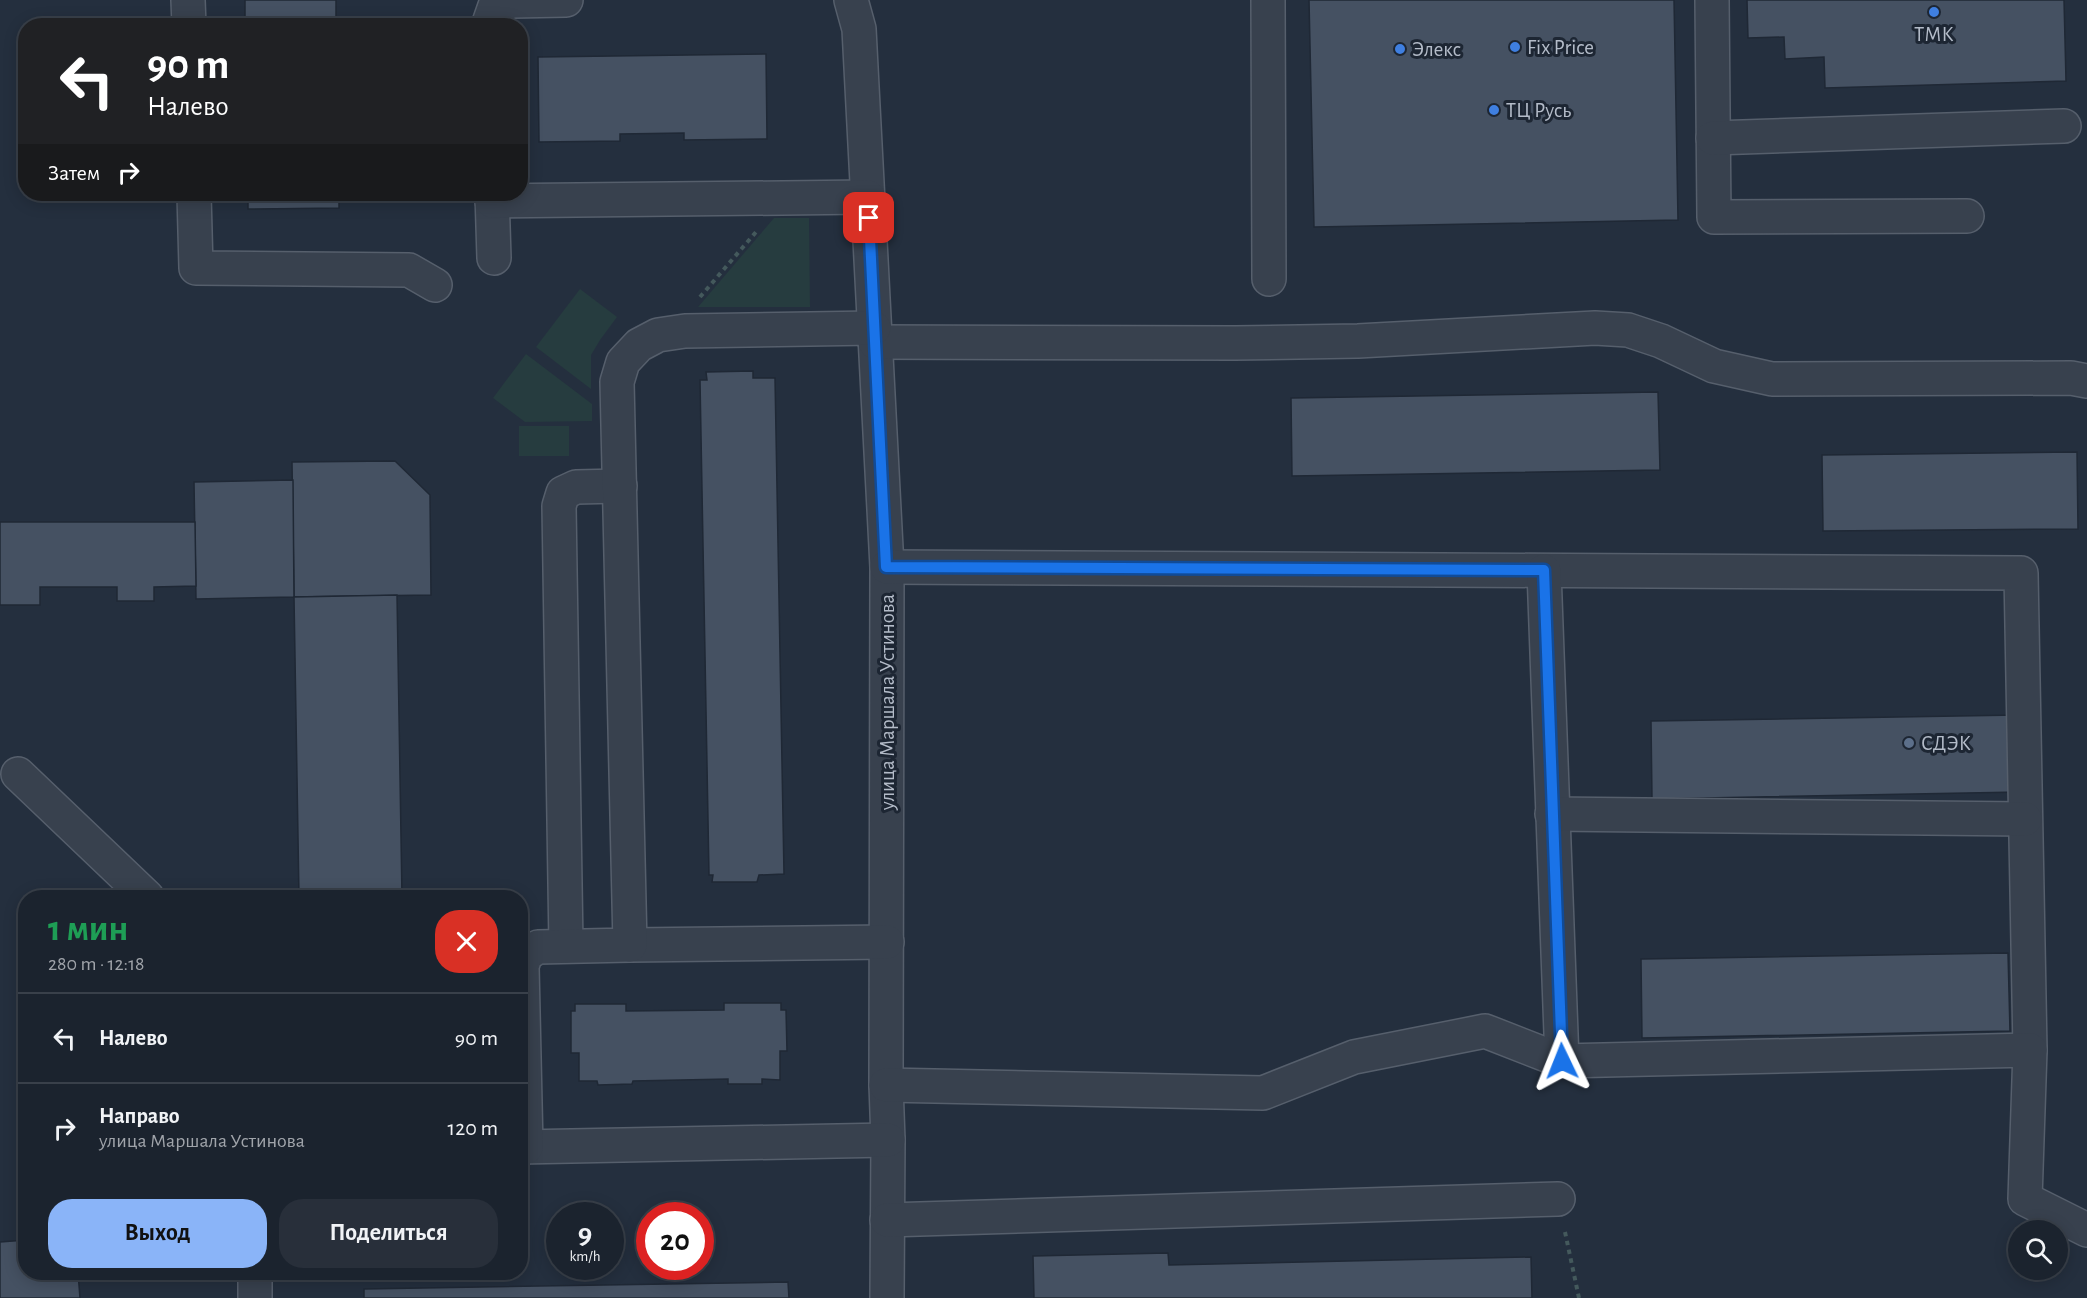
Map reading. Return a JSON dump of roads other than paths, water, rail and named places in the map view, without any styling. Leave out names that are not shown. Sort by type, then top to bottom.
[{"type":"street","points":[[188,0],[189,18]]},
{"type":"street","points":[[491,18],[495,6],[513,1],[566,0]]},
{"type":"street","name":"улица Маршала Устинова","points":[[851,0],[859,29],[886,567],[887,1298]]},
{"type":"street","points":[[1268,0],[1269,279]]},
{"type":"street","points":[[1712,0],[1714,217],[1967,216]]},
{"type":"street","points":[[1713,138],[2064,126]]},
{"type":"street","points":[[528,197],[868,196]]},
{"type":"street","points":[[194,201],[196,268],[409,270],[435,285]]},
{"type":"street","points":[[492,201],[494,258]]},
{"type":"street","points":[[630,945],[617,382],[622,362],[639,345],[658,335],[686,331],[1235,343],[1358,340],[1595,328],[1628,330],[1662,340],[1714,366],[1772,379],[2071,378],[2087,381]]},
{"type":"street","points":[[566,946],[559,506],[563,493],[576,487],[620,486]]},
{"type":"street","points":[[886,567],[2020,573],[2030,1050],[2025,1199],[2087,1230]]},
{"type":"street","points":[[1544,570],[1562,1061]]},
{"type":"street","points":[[18,774],[140,890]]},
{"type":"street","points":[[1552,814],[2025,819]]},
{"type":"street","points":[[528,953],[538,947],[566,946],[888,942]]},
{"type":"street","points":[[886,1085],[1263,1092],[1354,1057],[1485,1031],[1562,1061],[2030,1050]]},
{"type":"street","points":[[528,1147],[888,1140]]},
{"type":"street","points":[[887,1220],[1558,1199]]},
{"type":"street","points":[[255,1280],[255,1298]]},
{"type":"place","name":"ТМК","points":[[1934,12]]},
{"type":"place","name":"Fix Price","points":[[1515,47]]},
{"type":"place","name":"Элекс","points":[[1400,49]]},
{"type":"place","name":"ТЦ Русь","points":[[1494,110]]},
{"type":"place","name":"СДЭК","points":[[1909,743]]}]
